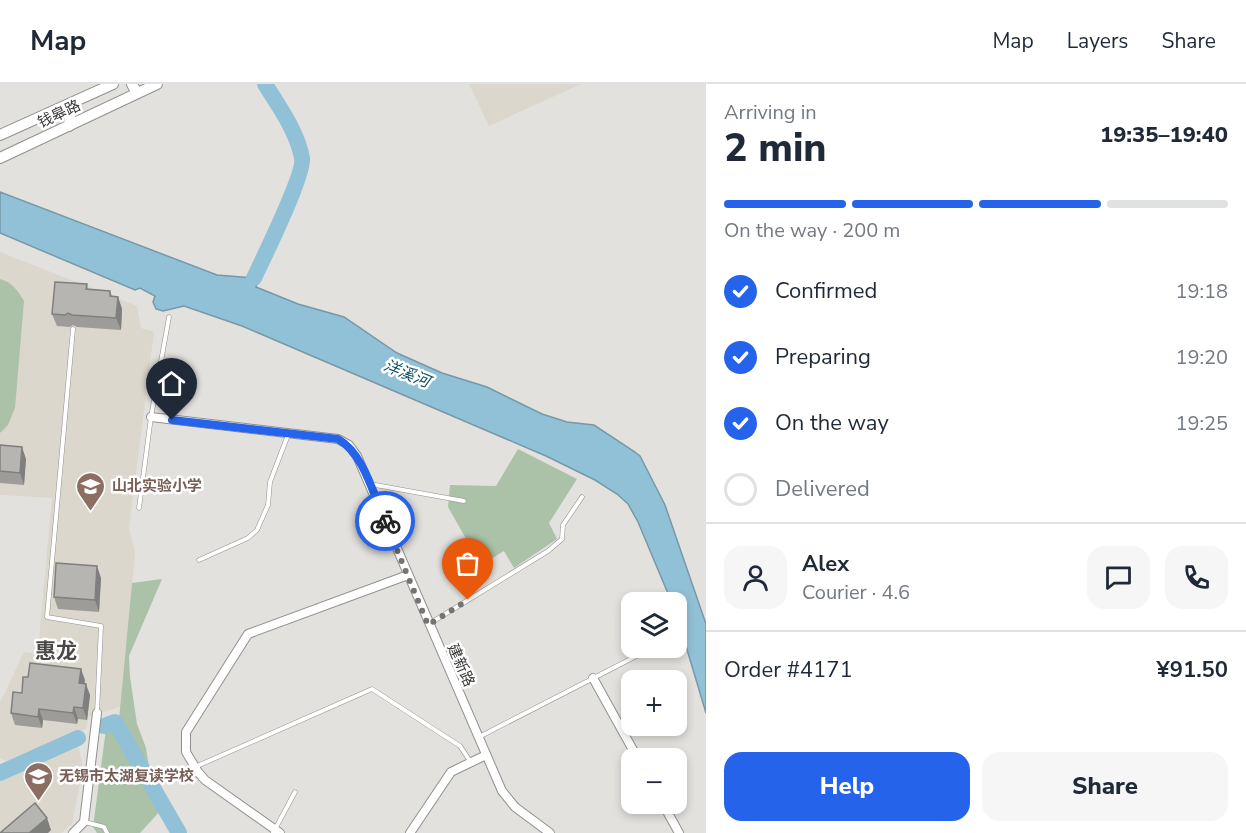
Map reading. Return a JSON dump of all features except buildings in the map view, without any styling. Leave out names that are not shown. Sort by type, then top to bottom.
[{"type":"main road","name":"钱皋路","points":[[0,135],[113,84]]},
{"type":"main road","name":"钱皋路","points":[[3,157],[69,126],[135,89],[157,84]]},
{"type":"main road","points":[[59,109],[70,116],[69,126]]},
{"type":"street","name":"建新路","points":[[151,417],[338,439],[349,445],[357,456],[501,791],[515,807],[550,833]]},
{"type":"street","points":[[276,832],[205,780],[186,752],[186,732],[248,634],[408,574]]},
{"type":"street","points":[[593,678],[632,748]]},
{"type":"street","points":[[73,833],[84,822],[97,713]]},
{"type":"street","points":[[410,833],[451,772],[486,755]]},
{"type":"street","points":[[669,814],[679,833]]},
{"type":"lane","points":[[139,508],[151,417],[169,317]]},
{"type":"lane","points":[[73,329],[47,617],[101,626],[97,713]]},
{"type":"lane","points":[[199,560],[248,538],[257,530],[268,505],[270,482],[288,434]]},
{"type":"lane","points":[[369,484],[464,501]]},
{"type":"lane","points":[[428,625],[548,551],[562,539],[563,525],[582,497]]},
{"type":"lane","points":[[478,737],[632,658]]},
{"type":"lane","points":[[195,767],[372,689],[460,746],[471,763]]},
{"type":"lane","points":[[276,832],[295,792]]},
{"type":"lane","points":[[84,822],[104,827],[107,833]]},
{"type":"shaded area","points":[[469,84],[581,84],[489,126]]},
{"type":"shaded area","name":"山北实验小学","points":[[0,252],[137,306],[141,328],[154,332],[129,528],[135,553],[120,707],[89,716],[86,729],[6,761],[0,758],[0,703],[24,652],[33,653],[38,650],[52,498],[0,495]]},
{"type":"shaded area","name":"无锡市太湖复读学校","points":[[78,744],[83,768],[72,824],[61,833],[0,833],[0,780]]},
{"type":"green space","points":[[0,279],[17,290],[24,301],[15,408],[8,425],[0,433]]},
{"type":"green space","points":[[518,449],[577,479],[549,523],[557,539],[514,568],[504,551],[481,565],[448,507],[450,485],[496,486]]},
{"type":"green space","points":[[162,579],[129,656],[137,724],[146,748],[149,768],[119,719],[132,583]]},
{"type":"green space","points":[[113,727],[161,810],[140,833],[97,833],[93,827],[106,729]]},
{"type":"water","name":"洋溪河","points":[[0,192],[217,275],[254,278],[258,281],[256,287],[298,304],[344,317],[397,353],[442,373],[487,387],[542,414],[567,422],[594,425],[635,452],[640,456],[665,505],[706,624],[706,713],[687,649],[687,592],[667,592],[638,522],[628,504],[617,494],[595,480],[546,456],[242,326],[184,306],[163,311],[156,309],[153,302],[155,296],[140,288],[135,290],[0,233]]},
{"type":"waterway","points":[[254,278],[291,198],[302,158],[292,129],[265,84]]},
{"type":"waterway","points":[[104,726],[115,722],[179,833]]},
{"type":"waterway","points":[[0,773],[78,738]]},
{"type":"way so far","points":[[385,521],[428,625],[468,600]]},
{"type":"place","name":"山北实验小学","points":[[91,512]]},
{"type":"place","name":"无锡市太湖复读学校","points":[[38,802]]},
{"type":"district","name":"惠龙","points":[[56,651]]},
{"type":"route","points":[[172,420],[338,439],[349,445],[357,456],[385,521]]}]
